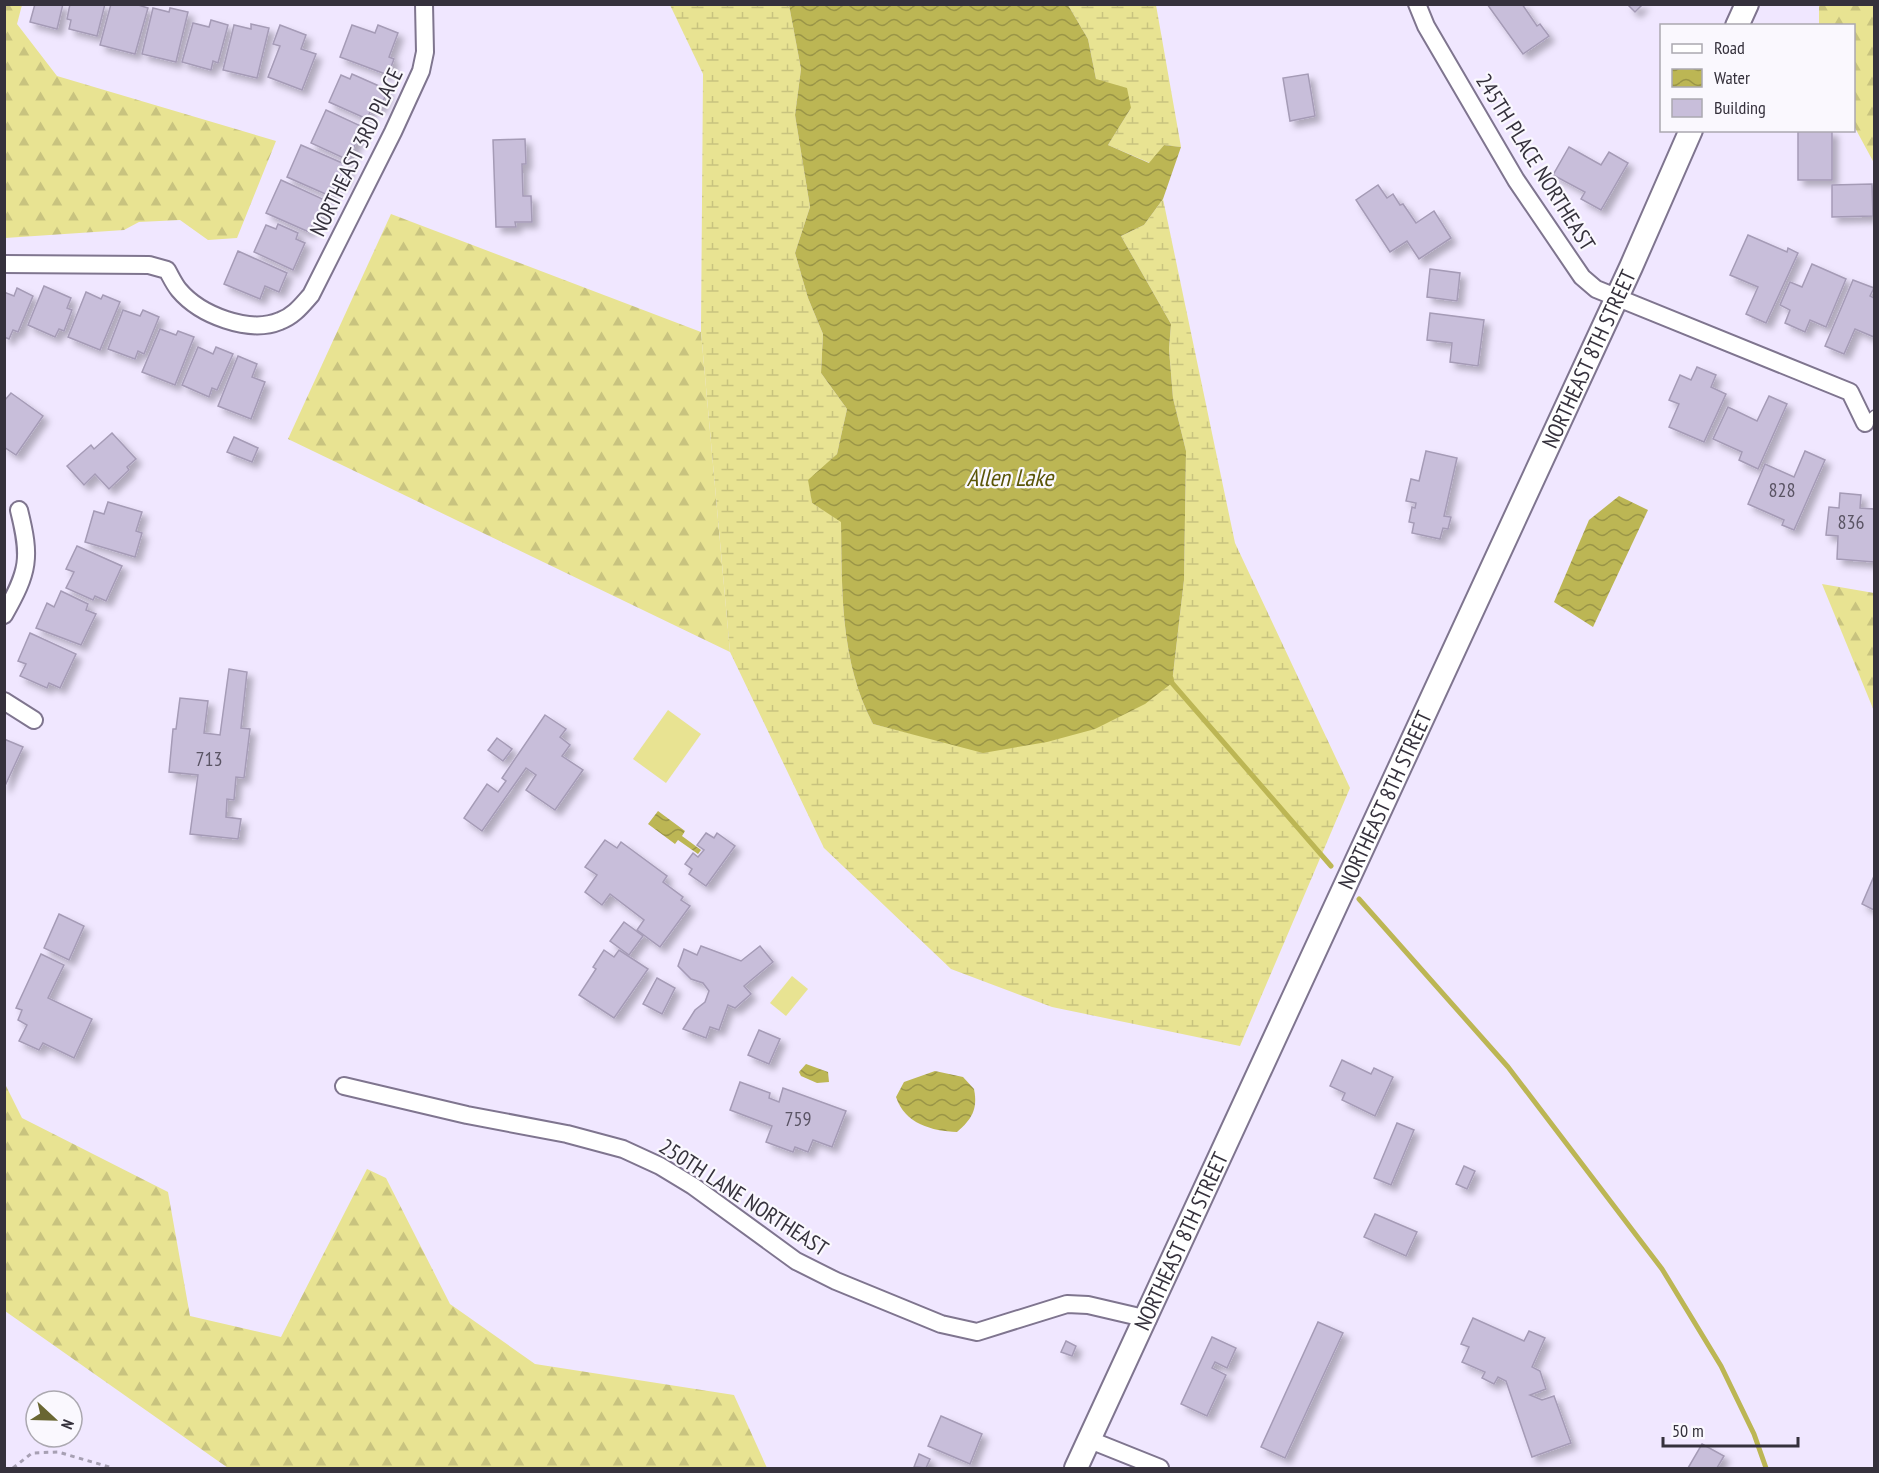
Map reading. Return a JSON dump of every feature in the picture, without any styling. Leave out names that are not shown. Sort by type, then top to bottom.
[{"type":"street","name":"NORTHEAST 3RD PLACE","points":[[4,264],[149,265],[167,270],[180,290],[215,315],[241,323],[261,325],[280,322],[298,311],[311,295],[414,88],[425,52],[423,4]]},
{"type":"street","name":"245TH PLACE NORTHEAST","points":[[1417,4],[1426,26],[1516,180],[1582,278],[1596,289],[1617,298],[1850,392],[1870,419]]},
{"type":"street","points":[[1732,24],[1736,4]]},
{"type":"street","points":[[1738,24],[1747,4]]},
{"type":"street","name":"NORTHEAST 8TH STREET","points":[[1076,1468],[1148,1319],[1617,298],[1690,132]]},
{"type":"street","points":[[4,615],[26,569],[28,545],[18,510]]},
{"type":"street","points":[[4,701],[34,720]]},
{"type":"street","name":"250TH LANE NORTHEAST","points":[[344,1086],[467,1115],[567,1134],[623,1149],[660,1166],[693,1186],[796,1261],[836,1281],[952,1327],[977,1332],[1067,1304],[1088,1305],[1148,1319]]},
{"type":"street","points":[[1090,1440],[1160,1468]]},
{"type":"path","points":[[13,1468],[32,1453],[58,1452],[113,1468]]},
{"type":"green space","points":[[5,4],[22,5],[17,24],[57,76],[276,141],[237,238],[208,240],[180,220],[139,222],[124,230],[5,238]]},
{"type":"green space","points":[[670,5],[789,5],[801,69],[795,115],[810,207],[795,253],[808,298],[823,334],[821,373],[847,409],[837,454],[809,481],[812,503],[841,521],[843,599],[849,651],[854,676],[873,724],[913,734],[1172,683],[1184,580],[1186,451],[1173,398],[1169,349],[1171,324],[1121,236],[1144,225],[1163,199],[1235,543],[1350,788],[1240,1046],[1052,1007],[951,969],[824,848],[730,652],[701,332],[703,74]]},
{"type":"green space","points":[[1068,5],[1156,5],[1181,147],[1164,145],[1150,163],[1108,145],[1131,108],[1096,79],[1088,39]]},
{"type":"green space","points":[[1819,5],[1874,5],[1874,163],[1855,128],[1855,24],[1819,24]]},
{"type":"green space","points":[[391,214],[701,332],[730,652],[288,439]]},
{"type":"green space","points":[[1822,584],[1874,593],[1874,711]]},
{"type":"green space","points":[[668,710],[701,734],[666,783],[633,759]]},
{"type":"green space","points":[[792,976],[808,989],[786,1016],[770,1003]]},
{"type":"green space","points":[[5,1084],[22,1118],[168,1192],[190,1316],[281,1337],[367,1169],[386,1178],[450,1304],[535,1364],[734,1395],[767,1468],[228,1468],[5,1311]]},
{"type":"water","name":"Allen Lake","points":[[789,5],[1068,5],[1088,39],[1096,79],[1127,88],[1131,108],[1108,145],[1149,163],[1164,145],[1181,147],[1163,199],[1144,225],[1121,236],[1171,324],[1169,349],[1173,398],[1186,451],[1184,580],[1172,683],[1145,704],[1095,729],[1047,742],[983,753],[873,724],[862,700],[854,676],[845,625],[841,522],[812,503],[808,480],[837,454],[847,409],[821,373],[823,334],[808,298],[795,253],[810,207],[795,115],[801,69]]},
{"type":"water","points":[[1619,496],[1648,510],[1593,627],[1554,602],[1589,520]]},
{"type":"water","points":[[658,811],[685,831],[682,836],[701,850],[698,854],[678,840],[675,844],[648,824]]},
{"type":"water","points":[[806,1064],[828,1072],[829,1082],[817,1083],[801,1076],[799,1072]]},
{"type":"water","points":[[935,1071],[963,1077],[974,1089],[973,1113],[967,1123],[957,1132],[929,1128],[913,1120],[900,1106],[896,1097],[904,1082]]},
{"type":"building","points":[[35,4],[63,4],[57,29],[30,22]]},
{"type":"building","points":[[70,4],[105,4],[97,36],[69,29],[71,20],[67,19]]},
{"type":"building","points":[[111,4],[135,4],[148,8],[135,54],[100,45]]},
{"type":"building","points":[[1487,4],[1522,4],[1537,26],[1540,24],[1549,36],[1523,54]]},
{"type":"building","points":[[1627,4],[1643,4],[1635,12]]},
{"type":"building","points":[[153,8],[169,12],[170,8],[188,12],[176,62],[142,54]]},
{"type":"building","points":[[211,20],[228,25],[218,63],[213,61],[211,70],[182,62],[193,23],[209,27]]},
{"type":"building","points":[[251,24],[269,28],[257,78],[223,70],[234,25],[251,29]]},
{"type":"building","points":[[280,25],[306,35],[301,49],[316,54],[302,90],[268,77],[280,46],[273,44]]},
{"type":"building","points":[[352,25],[375,33],[378,25],[398,33],[389,57],[394,59],[388,75],[340,57]]},
{"type":"building","points":[[352,74],[388,90],[380,108],[373,105],[367,119],[329,102],[341,75],[350,79]]},
{"type":"building","points":[[1308,74],[1315,116],[1290,121],[1283,78]]},
{"type":"building","points":[[326,110],[363,127],[348,160],[311,143]]},
{"type":"building","points":[[1798,132],[1832,132],[1832,180],[1798,180]]},
{"type":"building","points":[[525,139],[526,164],[522,164],[523,196],[531,196],[532,222],[515,222],[516,227],[496,227],[493,140]]},
{"type":"building","points":[[301,145],[349,166],[341,184],[336,182],[330,196],[287,177]]},
{"type":"building","points":[[1569,147],[1601,165],[1609,152],[1628,163],[1601,210],[1581,199],[1585,192],[1553,175]]},
{"type":"building","points":[[281,180],[329,202],[320,220],[316,218],[309,232],[266,213]]},
{"type":"building","points":[[1872,184],[1873,216],[1832,217],[1832,185]]},
{"type":"building","points":[[1378,185],[1387,198],[1393,194],[1400,205],[1403,204],[1416,223],[1434,211],[1451,238],[1419,259],[1407,241],[1390,252],[1356,200]]},
{"type":"building","points":[[278,224],[298,233],[296,239],[305,243],[293,270],[254,252],[266,225],[276,229]]},
{"type":"building","points":[[1748,235],[1787,252],[1788,248],[1798,253],[1766,323],[1746,314],[1758,287],[1730,275]]},
{"type":"building","points":[[238,251],[287,273],[279,292],[265,286],[260,299],[224,284]]},
{"type":"building","points":[[1812,264],[1846,279],[1826,327],[1810,320],[1805,332],[1785,323],[1790,310],[1780,305],[1790,282],[1802,287]]},
{"type":"building","points":[[1430,269],[1460,273],[1457,301],[1427,297]]},
{"type":"building","points":[[1853,280],[1874,288],[1870,296],[1874,298],[1874,337],[1855,329],[1844,354],[1825,346]]},
{"type":"building","points":[[44,286],[71,298],[67,308],[72,310],[64,331],[59,329],[55,337],[28,325]]},
{"type":"building","points":[[17,288],[33,296],[18,332],[13,330],[9,339],[4,337],[4,292],[14,296]]},
{"type":"building","points":[[86,292],[101,299],[103,295],[120,302],[100,350],[68,337]]},
{"type":"building","points":[[123,310],[140,316],[143,310],[159,317],[144,354],[138,351],[135,359],[108,349]]},
{"type":"building","points":[[1430,313],[1484,320],[1478,366],[1450,362],[1452,343],[1427,340]]},
{"type":"building","points":[[160,329],[176,335],[178,331],[194,337],[175,385],[142,372]]},
{"type":"building","points":[[198,347],[213,354],[216,347],[233,354],[217,390],[212,388],[209,397],[182,385]]},
{"type":"building","points":[[238,356],[257,364],[252,377],[265,382],[251,419],[218,406]]},
{"type":"building","points":[[1697,367],[1716,375],[1711,387],[1726,394],[1704,442],[1669,427],[1679,404],[1669,400],[1680,375],[1691,380]]},
{"type":"building","points":[[11,393],[43,416],[16,455],[4,447],[4,401]]},
{"type":"building","points":[[1769,396],[1787,404],[1758,469],[1739,460],[1742,452],[1713,439],[1728,407],[1757,421]]},
{"type":"building","points":[[112,433],[136,459],[127,467],[129,470],[109,489],[95,474],[84,485],[67,466],[91,445],[94,449]]},
{"type":"building","points":[[234,437],[258,448],[252,462],[227,452]]},
{"type":"building","points":[[1426,451],[1457,458],[1444,516],[1451,517],[1448,529],[1443,528],[1440,539],[1412,533],[1414,523],[1409,522],[1412,507],[1415,508],[1416,503],[1406,501],[1411,479],[1419,481]]},
{"type":"building","points":[[1805,451],[1825,460],[1794,530],[1782,525],[1784,520],[1748,504],[1765,464],[1794,477]]},
{"type":"building","points":[[1840,493],[1861,495],[1860,508],[1874,509],[1874,562],[1837,559],[1838,536],[1826,535],[1829,507],[1839,508]]},
{"type":"building","points":[[108,502],[142,512],[136,531],[142,533],[135,557],[85,542],[94,511],[104,514]]},
{"type":"building","points":[[77,546],[122,566],[106,601],[95,596],[93,600],[66,588],[74,572],[66,569]]},
{"type":"building","points":[[61,591],[88,604],[86,610],[96,614],[81,645],[36,628],[47,603],[54,607]]},
{"type":"building","points":[[30,633],[76,654],[60,688],[49,683],[47,688],[20,676],[26,664],[18,661]]},
{"type":"building","points":[[229,669],[247,672],[241,728],[250,729],[244,778],[236,777],[234,800],[227,799],[226,817],[241,819],[238,839],[190,834],[198,775],[169,772],[173,729],[176,729],[180,698],[208,701],[204,733],[220,735]]},
{"type":"building","points":[[545,715],[566,729],[560,737],[570,745],[562,756],[583,770],[555,810],[526,790],[536,775],[526,768],[482,831],[464,818],[487,784],[498,792],[506,781],[502,778]]},
{"type":"building","points":[[497,738],[512,749],[503,761],[488,750]]},
{"type":"building","points":[[4,739],[23,747],[4,788]]},
{"type":"building","points":[[706,833],[714,838],[717,833],[735,846],[706,886],[689,874],[692,869],[685,864],[693,853],[698,857],[704,850],[697,845]]},
{"type":"building","points":[[605,840],[617,848],[621,842],[667,876],[663,882],[683,897],[681,900],[690,906],[660,947],[637,930],[644,920],[610,894],[602,905],[585,892],[597,875],[585,867]]},
{"type":"building","points":[[1874,876],[1874,910],[1862,904]]},
{"type":"building","points":[[59,914],[84,926],[69,960],[44,948]]},
{"type":"building","points":[[624,922],[643,936],[629,955],[610,941]]},
{"type":"building","points":[[701,946],[741,961],[760,946],[773,962],[744,986],[751,994],[735,1008],[728,1005],[719,1030],[710,1027],[706,1038],[683,1029],[695,1010],[705,1002],[709,991],[703,983],[691,979],[678,966],[684,949],[697,955]]},
{"type":"building","points":[[604,950],[614,957],[619,950],[648,969],[614,1018],[579,995],[596,969],[593,967]]},
{"type":"building","points":[[41,954],[64,965],[48,998],[92,1019],[74,1058],[43,1043],[39,1050],[19,1041],[27,1025],[18,1020],[22,1010],[16,1008]]},
{"type":"building","points":[[657,978],[675,988],[662,1014],[643,1004]]},
{"type":"building","points":[[759,1030],[780,1039],[769,1064],[748,1055]]},
{"type":"building","points":[[1342,1060],[1371,1074],[1374,1068],[1393,1077],[1375,1116],[1342,1100],[1345,1093],[1330,1086]]},
{"type":"building","points":[[740,1082],[770,1093],[769,1098],[779,1102],[783,1088],[846,1111],[832,1147],[813,1140],[808,1152],[795,1147],[793,1152],[766,1142],[772,1126],[730,1110]]},
{"type":"building","points":[[1397,1123],[1414,1130],[1391,1185],[1374,1178]]},
{"type":"building","points":[[1464,1166],[1475,1171],[1467,1189],[1456,1184]]},
{"type":"building","points":[[1375,1214],[1417,1232],[1406,1256],[1364,1237]]},
{"type":"building","points":[[1473,1318],[1524,1341],[1529,1331],[1545,1338],[1532,1367],[1540,1371],[1546,1389],[1530,1395],[1542,1400],[1554,1396],[1571,1443],[1532,1457],[1506,1381],[1498,1377],[1494,1384],[1482,1378],[1485,1372],[1462,1362],[1469,1347],[1461,1344]]},
{"type":"building","points":[[1318,1322],[1343,1333],[1285,1458],[1261,1447]]},
{"type":"building","points":[[1212,1337],[1236,1348],[1227,1368],[1215,1362],[1212,1368],[1226,1375],[1207,1416],[1181,1404]]},
{"type":"building","points":[[1066,1341],[1076,1346],[1072,1356],[1061,1352]]},
{"type":"building","points":[[941,1416],[982,1434],[970,1464],[928,1446]]},
{"type":"building","points":[[1702,1444],[1724,1456],[1717,1468],[1688,1468]]},
{"type":"building","points":[[919,1454],[930,1459],[926,1468],[914,1467]]},
{"type":"waterway","points":[[1171,678],[1172,683],[1331,866]]},
{"type":"waterway","points":[[1359,899],[1508,1067],[1662,1269],[1721,1366],[1754,1434],[1766,1468]]}]
